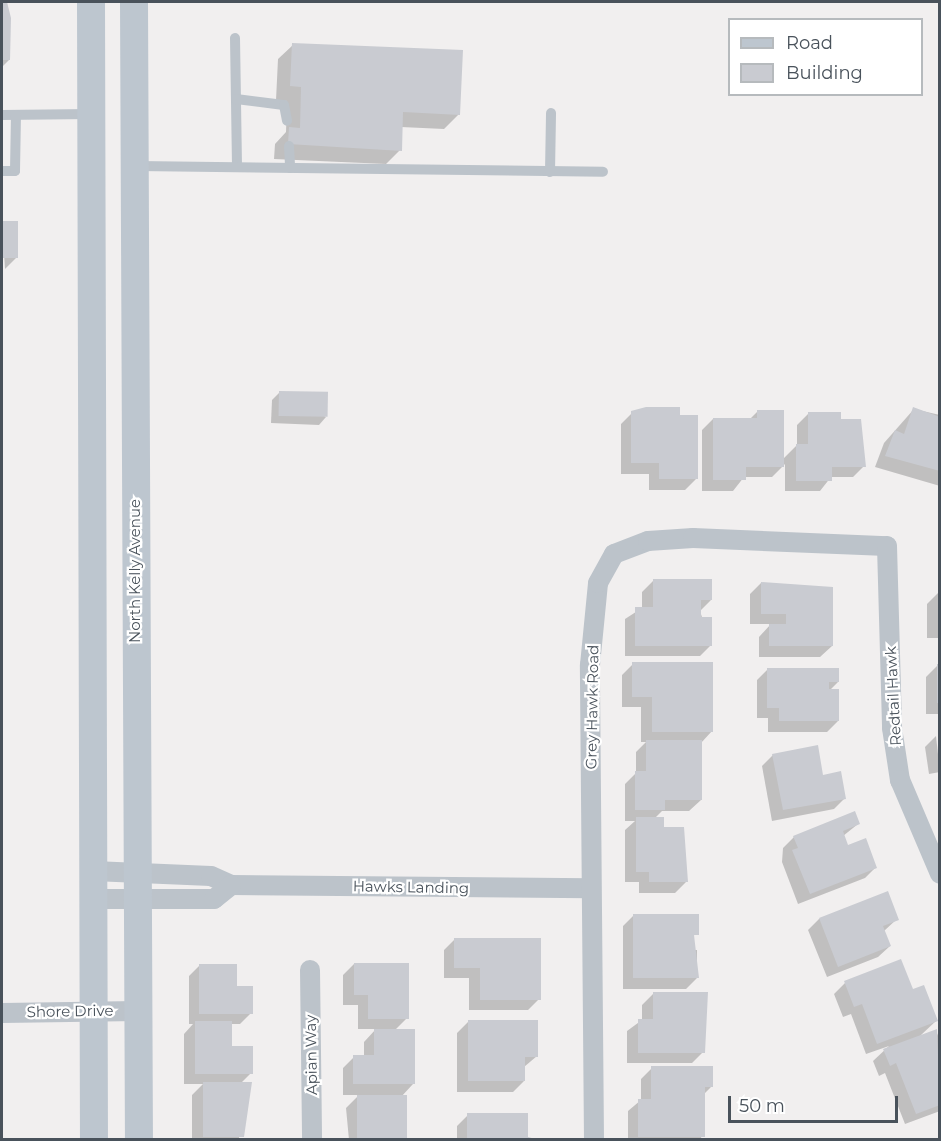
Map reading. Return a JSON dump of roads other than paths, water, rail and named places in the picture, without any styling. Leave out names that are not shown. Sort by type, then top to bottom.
[{"type":"street","points":[[91,2],[94,1140]]},
{"type":"street","name":"North Kelly Avenue","points":[[134,2],[136,900],[139,1140]]},
{"type":"street","name":"Grey Hawk Road","points":[[594,1140],[591,664],[598,583],[614,554],[648,541],[693,538],[887,546]]},
{"type":"street","name":"Redtail Hawk","points":[[887,546],[892,728],[900,780],[939,874]]},
{"type":"street","name":"Hawks Landing","points":[[93,871],[211,876],[231,885],[591,888]]},
{"type":"street","name":"Hawks Landing","points":[[93,899],[214,899],[231,885]]},
{"type":"street","name":"Apian Way","points":[[310,970],[312,1140]]},
{"type":"street","name":"Shore Drive","points":[[2,1013],[138,1011]]},
{"type":"lane","points":[[235,38],[237,167]]},
{"type":"lane","points":[[236,99],[284,105],[287,121]]},
{"type":"lane","points":[[550,172],[551,113]]},
{"type":"lane","points":[[2,115],[91,114]]},
{"type":"lane","points":[[2,171],[15,171],[16,115]]},
{"type":"lane","points":[[289,146],[290,168]]},
{"type":"lane","points":[[134,166],[603,172]]}]
